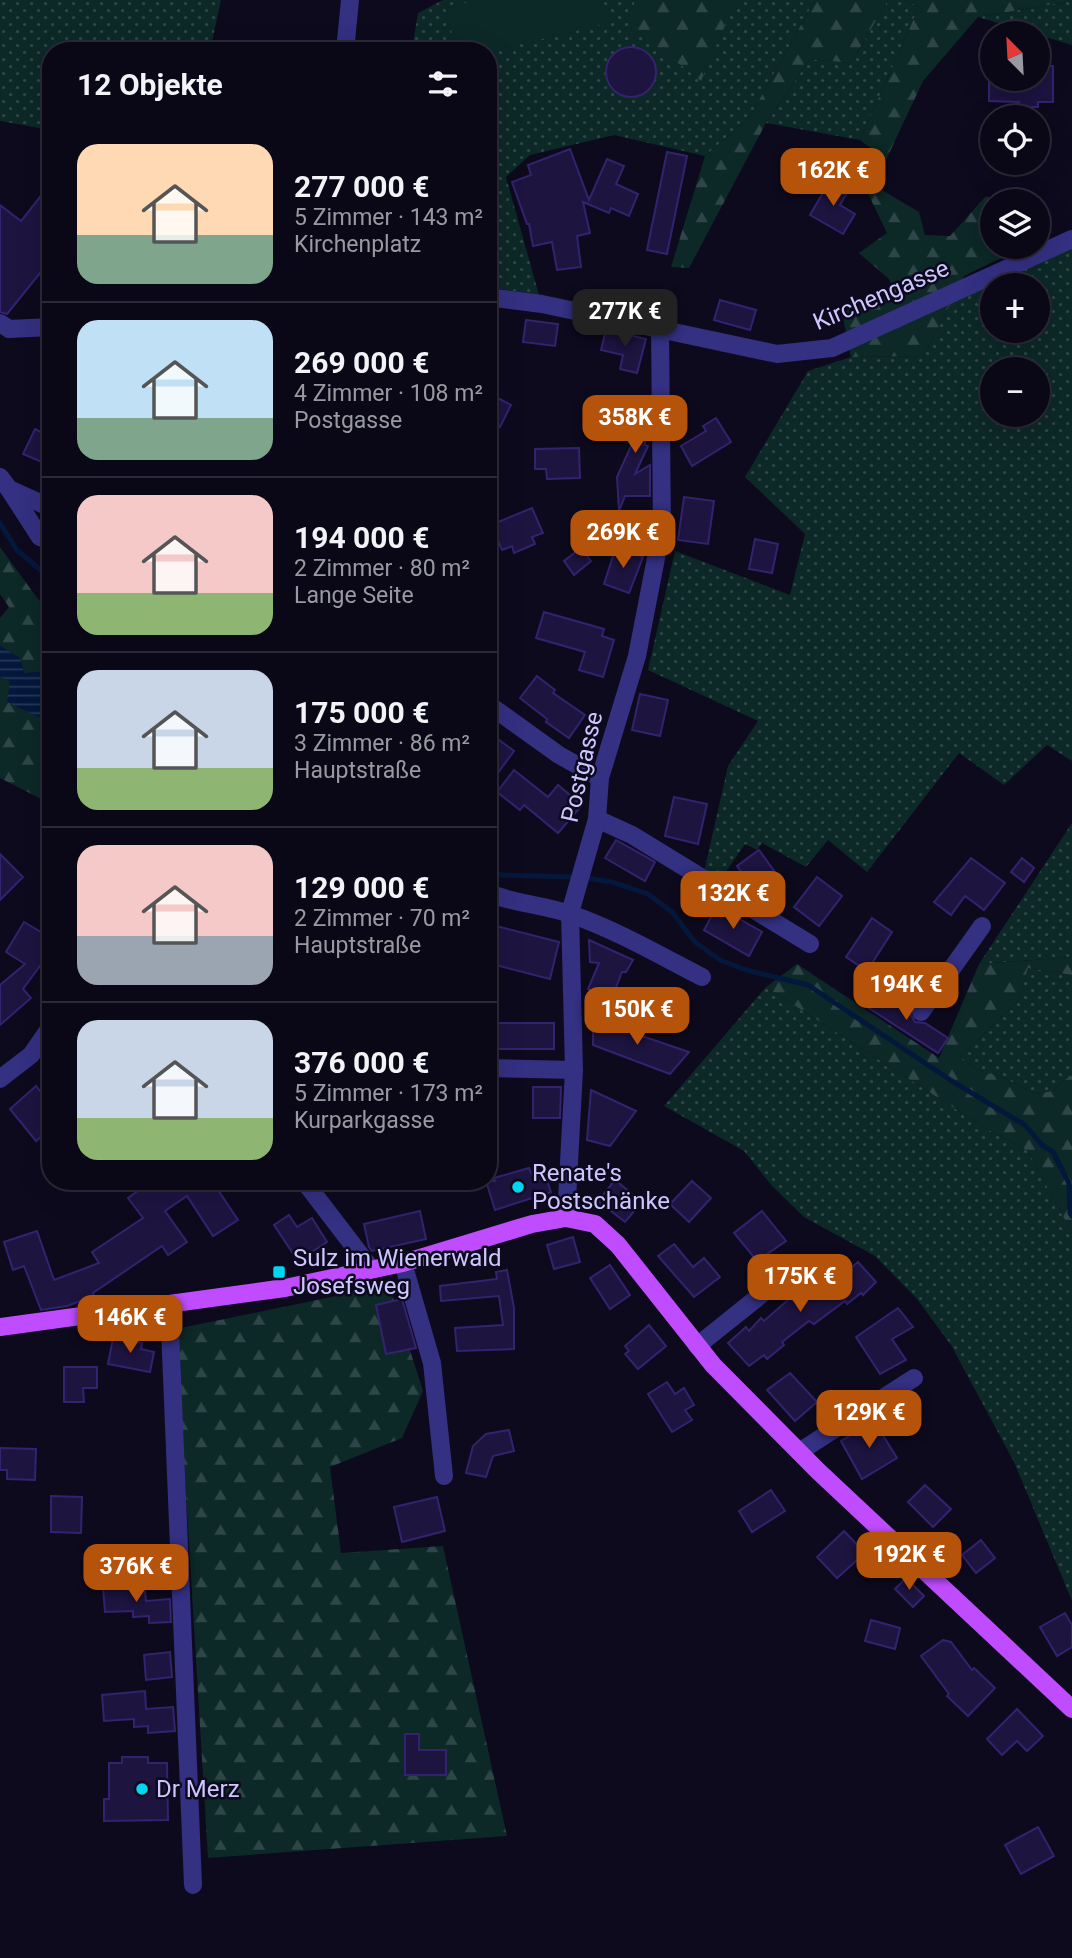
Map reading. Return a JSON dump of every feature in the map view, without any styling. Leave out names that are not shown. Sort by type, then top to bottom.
[{"type":"main road","points":[[0,1328],[285,1287],[403,1263],[532,1224],[566,1218],[595,1224],[618,1245],[697,1346],[799,1452],[1072,1709]]},
{"type":"street","points":[[346,42],[350,0]]},
{"type":"street","name":"Kirchengasse","points":[[497,298],[541,304],[777,354],[832,348],[1072,239]]},
{"type":"street","points":[[0,323],[9,329],[42,327]]},
{"type":"street","name":"Postgasse","points":[[566,1218],[574,1070],[570,913],[597,819],[600,778],[637,656],[662,527],[660,329]]},
{"type":"street","points":[[5,483],[42,503]]},
{"type":"street","points":[[5,483],[42,538]]},
{"type":"street","points":[[497,710],[559,755],[600,778]]},
{"type":"street","points":[[597,819],[632,835],[810,944]]},
{"type":"street","points":[[497,896],[570,913],[614,931],[702,977]]},
{"type":"street","points":[[921,1012],[982,926]]},
{"type":"street","points":[[0,1079],[31,1055],[42,1039]]},
{"type":"street","points":[[497,1068],[574,1070]]},
{"type":"street","points":[[311,1190],[372,1270]]},
{"type":"street","points":[[403,1263],[432,1363],[444,1476]]},
{"type":"street","points":[[697,1346],[777,1282]]},
{"type":"street","points":[[169,1305],[193,1885]]},
{"type":"street","points":[[799,1452],[914,1378]]},
{"type":"green space","points":[[0,0],[221,0],[212,42],[42,42],[42,128],[0,121]]},
{"type":"green space","points":[[443,0],[815,0],[749,118],[705,156],[614,135],[530,155],[506,177],[539,295],[497,288],[497,42],[413,42],[418,13]]},
{"type":"green space","points":[[477,0],[603,0],[609,23],[497,50],[497,42],[454,42],[446,8]]},
{"type":"green space","points":[[635,0],[736,0],[701,81],[651,42],[628,31]]},
{"type":"green space","points":[[815,0],[888,0],[851,63],[810,59],[766,123],[689,268],[671,267],[705,156],[749,118]]},
{"type":"green space","points":[[888,0],[905,0],[919,7],[860,140],[766,123],[810,59],[851,63]]},
{"type":"green space","points":[[905,0],[1072,1],[978,17],[923,81],[886,160],[860,140],[919,7]]},
{"type":"green space","points":[[1072,1],[1072,45],[1050,38],[1050,21],[991,21],[978,17]]},
{"type":"green space","points":[[860,177],[919,212],[925,235],[950,236],[980,203],[980,259],[999,259],[964,276],[924,356],[851,357],[842,312],[895,293],[889,279],[859,253],[887,233]]},
{"type":"green space","points":[[1072,246],[1072,761],[1047,745],[1004,785],[959,753],[867,872],[828,840],[806,867],[762,843],[757,850],[745,844],[719,882],[704,872],[728,766],[758,721],[648,670],[675,551],[790,595],[805,534],[745,477],[808,371],[851,357],[924,356],[953,298],[980,286],[980,343],[1050,343],[1050,273],[1010,273],[1042,259],[1050,259],[1050,256]]},
{"type":"green space","points":[[0,547],[42,602],[42,672],[24,673],[20,658],[0,646],[0,618],[9,607],[0,594]]},
{"type":"green space","points":[[0,677],[10,681],[42,714],[42,799],[0,778]]},
{"type":"green space","points":[[1072,823],[1072,957],[979,964]]},
{"type":"green space","points":[[1072,957],[1072,975],[1028,968],[1019,1000],[959,1058],[984,1073],[998,1075],[1036,1094],[1052,1091],[1072,1074],[1072,1233],[1028,1151],[985,1128],[766,987],[797,964],[939,1058],[979,964]]},
{"type":"green space","points":[[1028,968],[1072,975],[1072,1074],[1052,1091],[1036,1094],[998,1075],[984,1073],[959,1058],[1019,1000]]},
{"type":"green space","points":[[766,987],[985,1128],[1028,1151],[1072,1233],[1072,1601],[1014,1462],[951,1345],[917,1299],[875,1256],[804,1217],[772,1186],[744,1151],[664,1106]]},
{"type":"green space","points":[[389,1285],[423,1391],[402,1438],[330,1467],[341,1553],[443,1546],[507,1836],[208,1858],[176,1329]]},
{"type":"water","points":[[0,646],[20,658],[24,673],[42,672],[42,719],[7,702],[10,681],[0,677]]},
{"type":"building","points":[[631,47],[649,54],[656,72],[649,90],[631,97],[613,90],[606,72],[613,54]]},
{"type":"building","points":[[1050,66],[1053,66],[1053,102],[1019,105],[1019,102],[989,101],[989,91],[1050,91]]},
{"type":"building","points":[[570,149],[589,200],[607,159],[624,166],[616,184],[638,194],[629,216],[611,208],[609,213],[583,202],[590,233],[577,236],[581,267],[557,270],[552,242],[533,246],[529,224],[512,182],[531,175],[528,165]]},
{"type":"building","points":[[667,152],[687,156],[667,254],[647,250]]},
{"type":"building","points":[[831,179],[849,189],[840,205],[855,214],[843,234],[810,215]]},
{"type":"building","points":[[42,194],[42,274],[40,273],[7,314],[0,312],[0,205],[21,221]]},
{"type":"building","points":[[720,300],[756,310],[750,330],[714,320]]},
{"type":"building","points":[[526,320],[558,324],[555,346],[523,342]]},
{"type":"building","points":[[606,330],[646,339],[637,373],[620,369],[623,355],[601,350]]},
{"type":"building","points":[[630,397],[646,397],[645,445],[648,446],[635,474],[650,465],[650,496],[625,496],[619,511],[617,477],[640,426],[630,426],[630,418],[624,419],[624,404],[630,404]]},
{"type":"building","points":[[497,398],[511,405],[500,427],[497,426]]},
{"type":"building","points":[[716,418],[731,442],[692,466],[681,446],[706,431],[703,426]]},
{"type":"building","points":[[35,429],[42,432],[42,462],[23,454]]},
{"type":"building","points":[[579,448],[580,478],[547,479],[546,469],[535,469],[535,449]]},
{"type":"building","points":[[684,497],[714,501],[708,544],[678,540]]},
{"type":"building","points":[[532,508],[543,533],[532,537],[535,544],[514,553],[512,546],[502,550],[497,539],[497,523]]},
{"type":"building","points":[[755,539],[778,544],[772,573],[749,569]]},
{"type":"building","points":[[616,547],[643,557],[629,593],[604,584]]},
{"type":"building","points":[[581,548],[591,561],[574,575],[564,561]]},
{"type":"building","points":[[544,612],[604,629],[602,636],[614,640],[603,677],[579,670],[585,652],[536,638]]},
{"type":"building","points":[[537,676],[555,690],[553,693],[585,715],[569,738],[546,722],[547,719],[520,698]]},
{"type":"building","points":[[640,694],[668,700],[660,736],[632,730]]},
{"type":"building","points":[[497,738],[514,751],[497,774]]},
{"type":"building","points":[[514,770],[548,797],[558,785],[582,805],[558,833],[524,805],[520,810],[497,792]]},
{"type":"building","points":[[674,797],[707,804],[698,844],[665,836]]},
{"type":"building","points":[[616,840],[655,862],[645,881],[605,858]]},
{"type":"building","points":[[759,850],[775,872],[753,888],[737,866]]},
{"type":"building","points":[[0,854],[23,877],[0,900]]},
{"type":"building","points":[[971,858],[1005,883],[984,910],[965,896],[951,915],[934,902]]},
{"type":"building","points":[[1022,858],[1034,868],[1024,882],[1011,872]]},
{"type":"building","points":[[817,877],[842,896],[819,926],[794,907]]},
{"type":"building","points":[[717,906],[762,932],[749,956],[704,930]]},
{"type":"building","points":[[872,918],[892,932],[867,971],[846,957]]},
{"type":"building","points":[[24,922],[42,933],[42,963],[23,989],[31,998],[0,1025],[0,985],[25,964],[6,952]]},
{"type":"building","points":[[497,926],[559,942],[550,979],[497,965]]},
{"type":"building","points":[[589,940],[633,960],[626,972],[622,972],[611,1000],[588,989],[599,963],[590,962]]},
{"type":"building","points":[[873,990],[910,1013],[915,1022],[925,1023],[948,1038],[938,1053],[864,1005]]},
{"type":"building","points":[[593,1018],[689,1052],[670,1074],[593,1045]]},
{"type":"building","points":[[497,1023],[554,1023],[554,1049],[497,1049]]},
{"type":"building","points":[[36,1086],[42,1094],[42,1136],[36,1141],[10,1109]]},
{"type":"building","points":[[533,1087],[561,1087],[560,1118],[533,1118]]},
{"type":"building","points":[[591,1090],[636,1111],[610,1146],[587,1140]]},
{"type":"building","name":"Renate's Postschänke","points":[[529,1168],[532,1175],[544,1171],[551,1192],[495,1210],[489,1190],[497,1190],[497,1177]]},
{"type":"building","points":[[615,1180],[631,1193],[626,1199],[637,1208],[625,1222],[598,1201]]},
{"type":"building","points":[[692,1181],[711,1198],[689,1222],[670,1204]]},
{"type":"building","points":[[139,1190],[218,1190],[238,1220],[213,1236],[187,1196],[165,1211],[187,1242],[168,1255],[162,1246],[93,1293],[94,1296],[67,1306],[41,1310],[24,1266],[13,1270],[4,1242],[37,1231],[54,1280],[99,1263],[92,1252],[143,1218],[128,1198]]},
{"type":"building","points":[[420,1211],[426,1239],[372,1251],[364,1224]]},
{"type":"building","points":[[762,1211],[786,1241],[757,1261],[734,1233]]},
{"type":"building","points":[[289,1215],[297,1227],[312,1218],[327,1242],[298,1261],[274,1225]]},
{"type":"building","points":[[573,1237],[580,1262],[554,1269],[547,1245]]},
{"type":"building","points":[[674,1244],[693,1267],[704,1258],[720,1277],[694,1297],[658,1256]]},
{"type":"building","points":[[858,1262],[876,1282],[863,1295],[861,1293],[847,1304],[845,1301],[814,1324],[809,1321],[782,1342],[784,1345],[767,1359],[764,1355],[749,1366],[728,1343],[746,1327],[749,1331],[761,1318],[764,1321],[790,1298],[793,1301],[808,1288],[813,1294],[841,1270],[844,1273]]},
{"type":"building","points":[[610,1265],[630,1295],[610,1309],[590,1278]]},
{"type":"building","points":[[507,1270],[514,1308],[514,1349],[457,1351],[455,1328],[503,1325],[499,1296],[441,1301],[440,1286],[497,1279],[496,1272]]},
{"type":"building","points":[[402,1299],[416,1348],[386,1354],[376,1305]]},
{"type":"building","points":[[898,1308],[913,1327],[892,1339],[906,1360],[880,1374],[856,1337]]},
{"type":"building","points":[[649,1325],[666,1346],[638,1369],[625,1354],[629,1351],[625,1346]]},
{"type":"building","points":[[113,1338],[142,1343],[141,1349],[154,1352],[150,1372],[108,1364]]},
{"type":"building","points":[[64,1367],[97,1367],[97,1388],[83,1388],[84,1402],[64,1402]]},
{"type":"building","points":[[790,1373],[817,1402],[795,1421],[767,1390]]},
{"type":"building","points":[[667,1382],[675,1394],[684,1388],[694,1405],[685,1410],[692,1420],[672,1432],[648,1394]]},
{"type":"building","points":[[874,1421],[897,1458],[862,1479],[841,1441]]},
{"type":"building","points":[[509,1430],[514,1451],[493,1456],[486,1477],[466,1473],[473,1446],[486,1434]]},
{"type":"building","points":[[0,1448],[36,1449],[35,1480],[7,1479],[7,1470],[0,1470]]},
{"type":"building","points":[[925,1485],[951,1509],[933,1527],[908,1502]]},
{"type":"building","points":[[771,1490],[785,1511],[752,1532],[739,1511]]},
{"type":"building","points":[[51,1496],[82,1497],[81,1533],[51,1532]]},
{"type":"building","points":[[437,1497],[445,1531],[402,1542],[394,1507]]},
{"type":"building","points":[[844,1531],[865,1553],[837,1578],[817,1557]]},
{"type":"building","points":[[981,1540],[995,1558],[976,1573],[962,1555]]},
{"type":"building","points":[[906,1578],[924,1596],[913,1607],[895,1589]]},
{"type":"building","points":[[132,1584],[133,1592],[145,1591],[146,1601],[170,1599],[171,1622],[149,1623],[149,1616],[133,1617],[133,1611],[105,1612],[103,1586]]},
{"type":"building","points":[[1065,1613],[1072,1625],[1072,1647],[1057,1656],[1040,1627]]},
{"type":"building","points":[[871,1620],[900,1628],[895,1649],[865,1641]]},
{"type":"building","points":[[943,1640],[951,1642],[972,1670],[974,1668],[995,1688],[968,1716],[947,1696],[949,1694],[921,1656]]},
{"type":"building","points":[[170,1652],[172,1677],[146,1680],[144,1655]]},
{"type":"building","points":[[145,1691],[146,1709],[173,1707],[175,1731],[148,1733],[148,1726],[134,1727],[134,1719],[104,1721],[102,1695]]},
{"type":"building","points":[[1017,1709],[1043,1736],[1027,1751],[1017,1741],[1002,1755],[987,1739]]},
{"type":"building","points":[[405,1734],[419,1734],[419,1750],[446,1750],[446,1775],[405,1775]]},
{"type":"building","name":"Dr Merz","points":[[122,1757],[148,1757],[148,1763],[167,1763],[168,1820],[104,1821],[104,1799],[109,1799],[109,1763],[122,1763]]},
{"type":"building","points":[[1038,1827],[1054,1856],[1021,1874],[1005,1845]]},
{"type":"waterway","points":[[0,523],[17,550],[42,571]]},
{"type":"waterway","points":[[497,874],[575,877]]},
{"type":"waterway","points":[[585,878],[612,882],[648,894],[672,912],[695,942],[720,960],[746,970],[808,985],[955,1083],[1025,1125],[1042,1145],[1053,1152],[1069,1183],[1072,1216]]},
{"type":"place","name":"Renate's Postschänke","points":[[518,1187]]},
{"type":"place","name":"Sulz im Wienerwald Josefsweg","points":[[279,1272]]},
{"type":"place","name":"Dr Merz","points":[[142,1789]]}]
